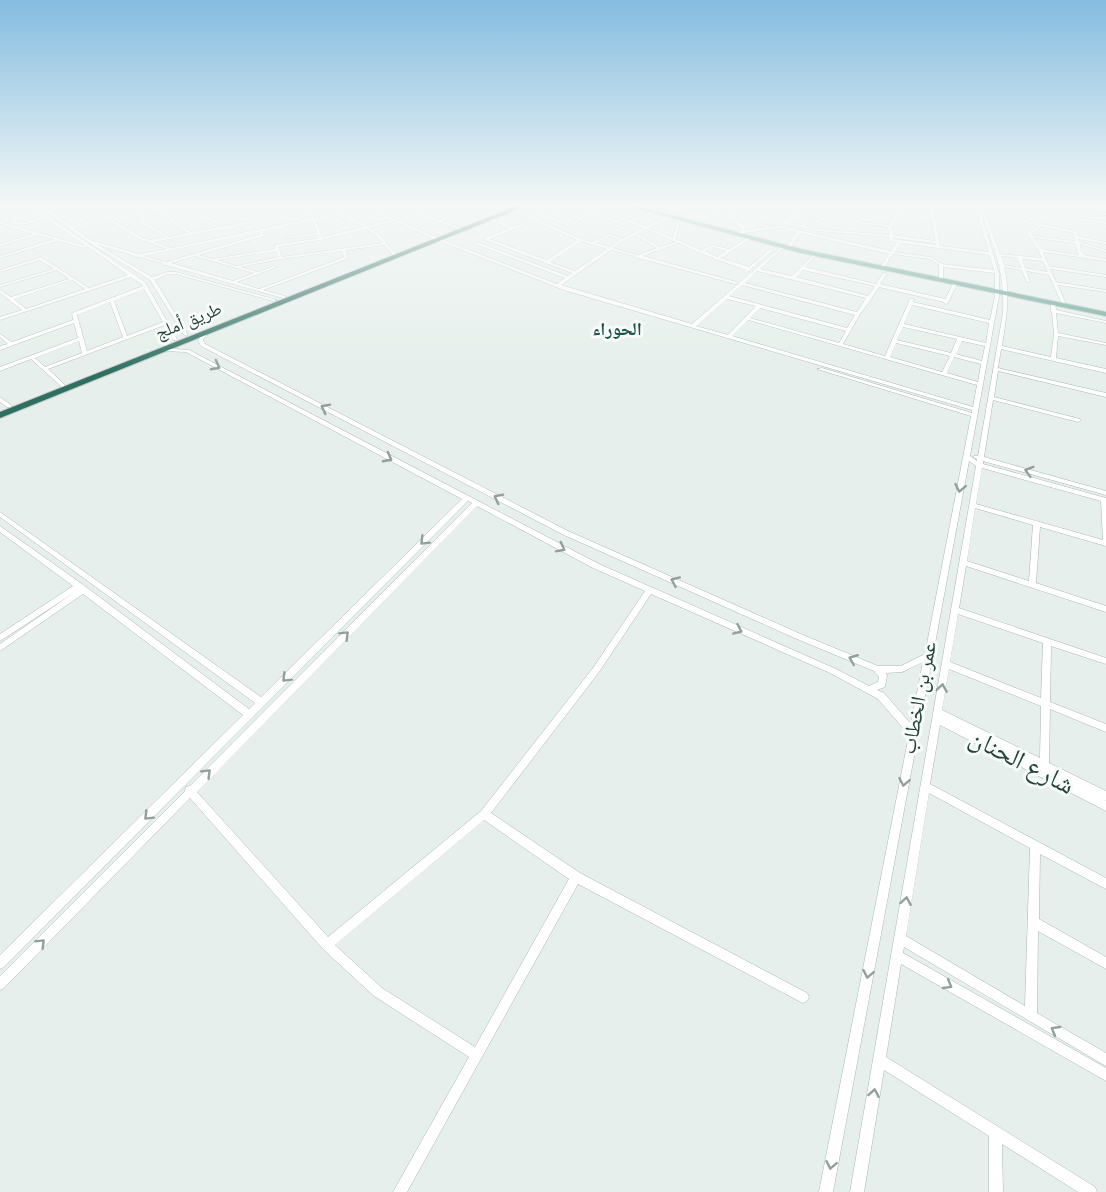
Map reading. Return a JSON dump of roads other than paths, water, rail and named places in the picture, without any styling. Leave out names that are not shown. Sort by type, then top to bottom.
[{"type":"highway","name":"طريق أملج","points":[[0,410],[374,262]]},
{"type":"highway","name":"طريق أملج","points":[[0,415],[380,262]]},
{"type":"main road","points":[[847,262],[883,270],[941,278],[1106,312]]},
{"type":"main road","points":[[851,262],[883,270],[984,288],[1002,292],[1011,297],[1022,295],[1053,307],[1106,312]]},
{"type":"street","points":[[0,271],[30,262]]},
{"type":"street","points":[[46,262],[89,290]]},
{"type":"street","points":[[111,262],[143,283],[175,339]]},
{"type":"street","points":[[123,262],[152,279],[186,335]]},
{"type":"street","points":[[156,262],[259,290],[279,298]]},
{"type":"street","points":[[164,264],[172,262]]},
{"type":"street","points":[[218,262],[257,273]]},
{"type":"street","points":[[237,267],[267,262]]},
{"type":"street","points":[[231,283],[276,267],[272,262]]},
{"type":"street","points":[[310,262],[317,268]]},
{"type":"street","points":[[259,290],[335,262]]},
{"type":"street","points":[[487,262],[557,290],[974,412]]},
{"type":"street","points":[[492,262],[557,286],[974,412]]},
{"type":"street","points":[[525,262],[568,278]]},
{"type":"street","points":[[547,262],[576,273]]},
{"type":"street","points":[[557,286],[592,262]]},
{"type":"street","points":[[654,262],[858,314]]},
{"type":"street","points":[[724,262],[749,270]]},
{"type":"street","points":[[690,326],[726,297],[749,270],[759,262]]},
{"type":"street","points":[[690,326],[765,262]]},
{"type":"street","points":[[793,278],[808,262]]},
{"type":"street","points":[[840,345],[878,285],[887,262]]},
{"type":"street","points":[[936,262],[941,265],[1023,269],[1051,274]]},
{"type":"street","name":"عمر بن الخطاب","points":[[857,1192],[999,347],[1002,292],[997,262]]},
{"type":"street","points":[[1021,262],[1028,280]]},
{"type":"street","points":[[1045,262],[1063,302]]},
{"type":"street","points":[[941,265],[941,278]]},
{"type":"street","points":[[1048,267],[1106,276]]},
{"type":"street","points":[[802,268],[947,301]]},
{"type":"street","points":[[0,286],[57,269]]},
{"type":"street","points":[[758,270],[870,298]]},
{"type":"street","points":[[285,272],[293,276]]},
{"type":"street","points":[[152,279],[167,273],[176,273],[279,298]]},
{"type":"street","points":[[0,320],[132,275]]},
{"type":"street","points":[[10,299],[72,279]]},
{"type":"street","points":[[1055,283],[1106,291]]},
{"type":"street","points":[[944,310],[955,284]]},
{"type":"street","points":[[85,353],[74,314],[145,287]]},
{"type":"street","points":[[0,291],[26,311]]},
{"type":"street","points":[[148,293],[159,291]]},
{"type":"street","name":"عمر بن الخطاب","points":[[826,1192],[979,384],[992,322],[1002,292]]},
{"type":"street","points":[[887,358],[915,294]]},
{"type":"street","points":[[726,297],[849,330]]},
{"type":"street","points":[[111,300],[126,338]]},
{"type":"street","points":[[911,303],[992,322]]},
{"type":"street","points":[[729,338],[759,306]]},
{"type":"street","points":[[1053,359],[1056,334],[1053,307],[1106,322]]},
{"type":"street","points":[[748,319],[979,384]]},
{"type":"street","points":[[0,348],[76,321]]},
{"type":"street","points":[[44,369],[165,323]]},
{"type":"street","points":[[902,326],[987,345]]},
{"type":"street","points":[[203,345],[201,340],[207,331]]},
{"type":"street","points":[[1056,334],[1106,344]]},
{"type":"street","points":[[0,335],[10,344]]},
{"type":"street","points":[[0,369],[81,339]]},
{"type":"street","points":[[944,374],[960,339]]},
{"type":"street","points":[[895,341],[984,363]]},
{"type":"street","points":[[187,351],[194,345],[203,345],[567,533],[877,669],[902,669],[928,656]]},
{"type":"street","points":[[999,347],[1106,371]]},
{"type":"street","points":[[162,349],[187,351],[475,504],[650,591],[833,671],[888,701],[913,733]]},
{"type":"street","points":[[31,357],[62,385]]},
{"type":"street","points":[[995,369],[1106,395]]},
{"type":"street","points":[[990,398],[1078,420]]},
{"type":"street","points":[[0,399],[9,406]]},
{"type":"street","points":[[966,456],[1105,497],[1106,543],[973,505]]},
{"type":"street","points":[[0,963],[466,499]]},
{"type":"street","points":[[0,984],[112,872],[189,790],[475,504]]},
{"type":"street","points":[[0,514],[262,703]]},
{"type":"street","points":[[1032,584],[1037,523]]},
{"type":"street","points":[[0,528],[250,715]]},
{"type":"street","points":[[963,562],[1106,609]]},
{"type":"street","points":[[0,638],[82,588]]},
{"type":"street","points":[[0,648],[82,588]]},
{"type":"street","points":[[327,945],[484,814],[596,670],[650,591]]},
{"type":"street","points":[[955,610],[1106,661]]},
{"type":"street","points":[[1044,765],[1047,641]]},
{"type":"street","points":[[946,664],[1106,728]]},
{"type":"street","points":[[869,690],[882,684],[883,676],[877,669]]},
{"type":"street","name":"شارع الحنان","points":[[937,716],[1106,796]]},
{"type":"street","name":"شارع الحنان","points":[[937,716],[1106,806]]},
{"type":"street","points":[[925,786],[1106,884]]},
{"type":"street","points":[[189,790],[327,945],[378,992],[477,1055]]},
{"type":"street","points":[[484,814],[576,877],[803,997]]},
{"type":"street","points":[[1031,1016],[1035,845]]},
{"type":"street","points":[[399,1192],[576,877]]},
{"type":"street","points":[[1033,922],[1106,963]]},
{"type":"street","points":[[900,939],[1106,1060]]},
{"type":"street","points":[[897,956],[1106,1075]]},
{"type":"street","points":[[879,1060],[1089,1192]]},
{"type":"street","points":[[995,1132],[996,1192]]},
{"type":"district","name":"الحوراء","points":[[617,330]]}]
